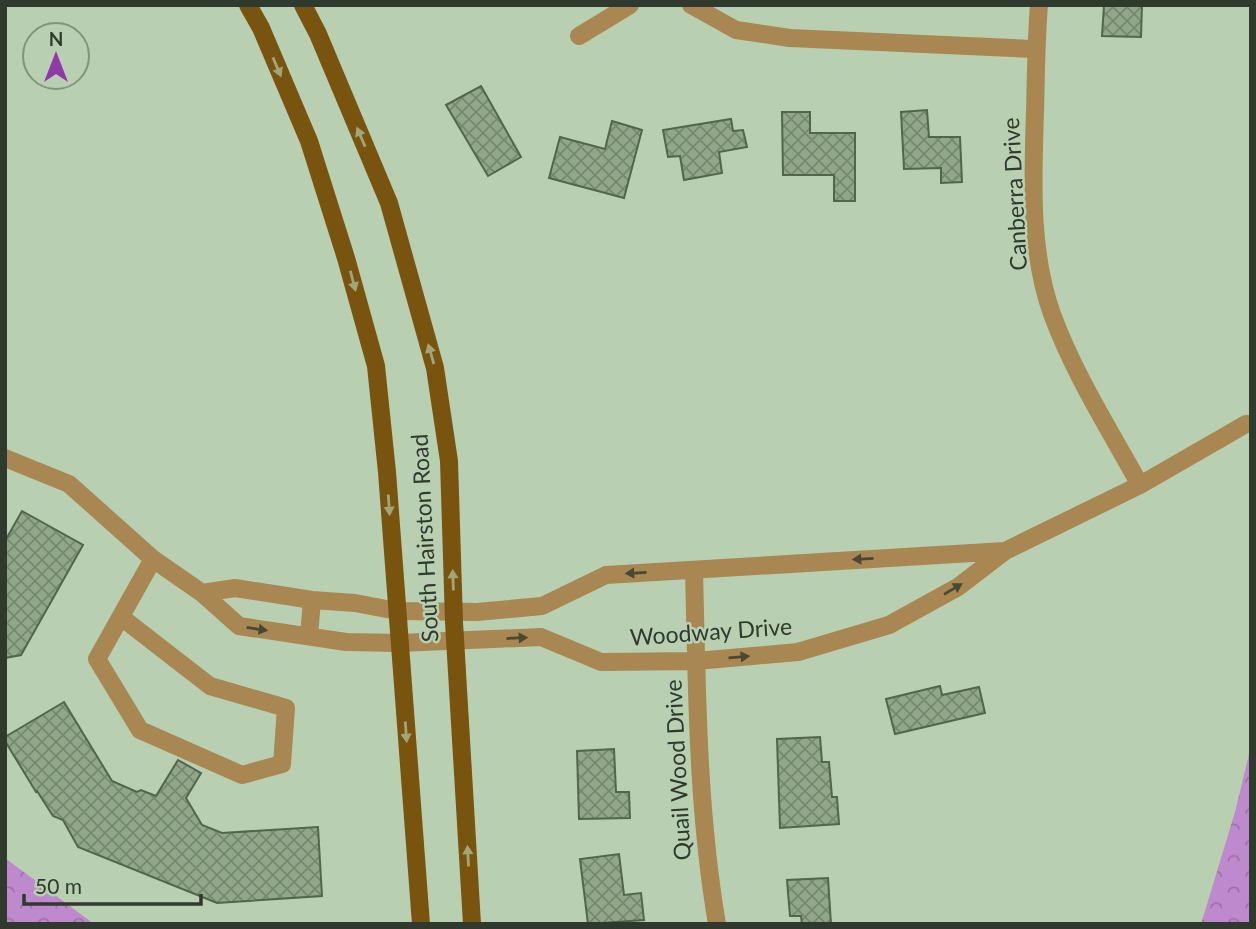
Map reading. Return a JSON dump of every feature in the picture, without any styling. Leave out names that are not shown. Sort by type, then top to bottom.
[{"type":"main road","name":"South Hairston Road","points":[[248,5],[261,28],[309,141],[376,366],[421,924]]},
{"type":"main road","name":"South Hairston Road","points":[[303,5],[318,34],[389,203],[435,369],[449,461],[455,641],[472,924]]},
{"type":"street","points":[[579,36],[630,5]]},
{"type":"street","points":[[691,5],[736,30],[790,38],[1035,49]]},
{"type":"street","name":"Canberra Drive","points":[[1039,5],[1035,49],[1034,170],[1037,244],[1043,279],[1052,313],[1076,367],[1140,485]]},
{"type":"street","name":"Woodway Drive","points":[[5,458],[69,484],[153,559],[202,593],[239,626],[346,642],[400,643],[541,637],[601,662],[696,661],[798,652],[889,625],[958,587],[1005,551],[1140,485],[1246,424],[1251,424]]},
{"type":"street","name":"Woodway Drive","points":[[202,593],[235,588],[397,611],[454,612],[542,606],[606,575],[1005,551]]},
{"type":"street","points":[[121,617],[210,686],[286,708],[282,764],[242,775],[140,730],[97,659],[153,559]]},
{"type":"street","name":"Quail Wood Drive","points":[[694,570],[697,734],[705,839],[717,924]]},
{"type":"street","points":[[309,636],[312,600]]},
{"type":"green space","points":[[1251,746],[1251,924],[1201,924],[1235,812]]},
{"type":"green space","points":[[5,858],[94,924],[5,924]]},
{"type":"building","points":[[1104,5],[1142,5],[1141,37],[1102,36]]},
{"type":"building","points":[[481,86],[521,157],[488,176],[446,105]]},
{"type":"building","points":[[927,110],[929,137],[960,137],[962,182],[941,183],[941,168],[904,169],[901,112]]},
{"type":"building","points":[[782,112],[810,112],[810,133],[855,133],[855,201],[834,201],[834,175],[783,175]]},
{"type":"building","points":[[731,119],[733,131],[743,130],[747,147],[719,152],[722,173],[684,180],[680,156],[668,157],[663,130]]},
{"type":"building","points":[[612,121],[642,130],[624,198],[549,178],[560,137],[605,149]]},
{"type":"building","points":[[22,511],[83,545],[21,655],[5,658],[5,541]]},
{"type":"building","points":[[940,686],[942,695],[979,687],[985,713],[895,734],[886,699]]},
{"type":"building","points":[[64,702],[112,781],[137,792],[141,790],[156,796],[178,760],[201,773],[186,798],[202,825],[222,833],[318,827],[322,896],[217,903],[78,847],[63,820],[53,816],[36,792],[5,741],[5,737]]},
{"type":"building","points":[[820,737],[822,762],[829,762],[832,797],[837,797],[839,824],[780,828],[777,739]]},
{"type":"building","points":[[614,749],[616,792],[629,792],[630,818],[579,819],[577,751]]},
{"type":"building","points":[[619,854],[624,895],[641,893],[644,920],[588,924],[580,859]]},
{"type":"building","points":[[828,878],[831,924],[802,924],[801,916],[790,916],[787,880]]}]
